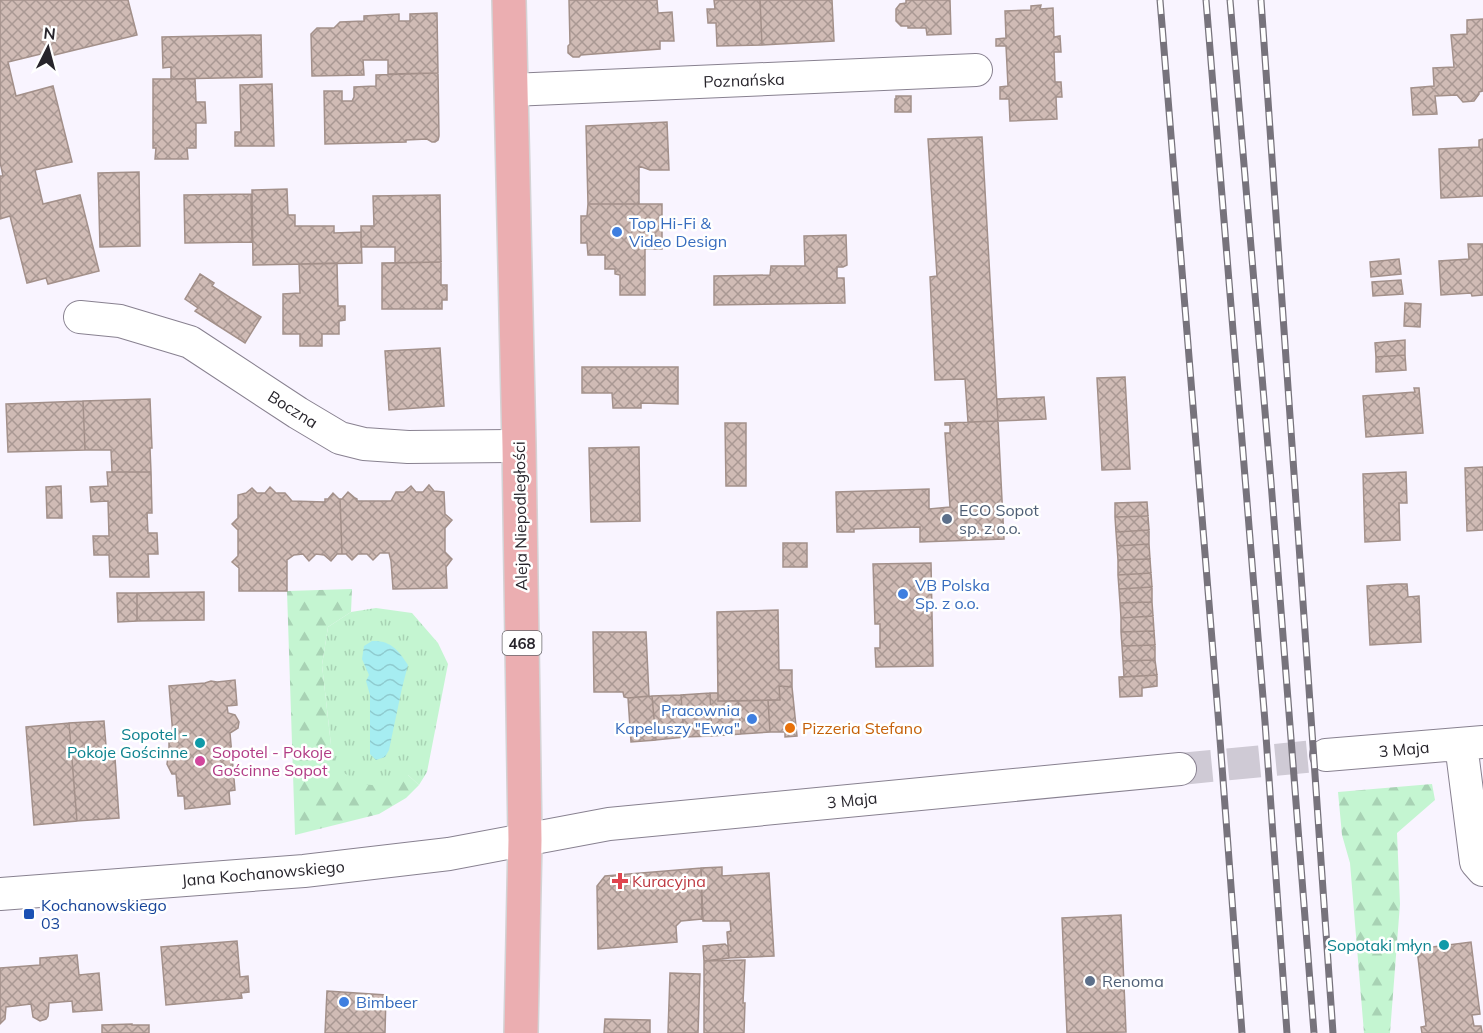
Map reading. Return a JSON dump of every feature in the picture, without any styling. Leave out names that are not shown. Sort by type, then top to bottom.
[{"type":"main road","name":"Aleja Niepodległości","points":[[509,0],[525,840],[521,1033]]},
{"type":"street","name":"Poznańska","points":[[511,90],[976,70]]},
{"type":"street","name":"Boczna","points":[[80,317],[120,321],[190,342],[340,438],[364,444],[408,447],[519,446]]},
{"type":"street","name":"3 Maja","points":[[1326,755],[1472,743]]},
{"type":"street","points":[[1472,743],[1476,862],[1483,870]]},
{"type":"street","name":"3 Maja","points":[[525,840],[609,824],[1180,769]]},
{"type":"street","name":"Jana Kochanowskiego","points":[[0,894],[304,871],[449,854],[525,840]]},
{"type":"green space","points":[[352,589],[351,612],[328,627],[322,665],[331,745],[408,775],[419,785],[406,798],[379,814],[295,835],[287,591]]},
{"type":"green space","points":[[376,608],[412,613],[438,643],[448,664],[427,772],[419,785],[408,775],[389,787],[363,784],[337,769],[331,745],[322,665],[328,627],[351,612]]},
{"type":"green space","points":[[1432,784],[1435,800],[1397,833],[1400,904],[1390,1033],[1364,1033],[1350,863],[1342,835],[1338,792]]},
{"type":"water","points":[[372,641],[384,642],[394,647],[408,665],[389,750],[385,757],[376,760],[370,754],[370,695],[366,681],[369,675],[362,659],[364,646]]},
{"type":"building","points":[[0,0],[128,0],[137,35],[50,56],[49,52],[8,62],[16,96],[53,86],[72,162],[35,170],[43,204],[80,195],[99,271],[48,284],[46,278],[27,283],[10,216],[0,219],[0,176],[3,176],[0,162]]},
{"type":"building","points":[[569,0],[657,0],[658,13],[672,12],[674,41],[660,41],[660,49],[573,57],[568,53],[570,44]]},
{"type":"building","points":[[714,0],[760,0],[762,45],[717,46],[716,23],[708,23],[707,9],[715,9]]},
{"type":"building","points":[[760,0],[832,0],[834,41],[762,45]]},
{"type":"building","points":[[906,0],[950,0],[951,34],[927,35],[926,28],[901,26],[896,21],[896,9],[900,4],[906,3]]},
{"type":"building","points":[[1041,5],[1040,9],[1053,8],[1054,37],[1060,36],[1061,52],[1054,52],[1055,82],[1061,82],[1062,97],[1056,97],[1057,119],[1010,121],[1009,99],[1000,99],[1000,87],[1008,86],[1006,46],[996,46],[996,39],[1006,38],[1005,11],[1031,10],[1031,6]]},
{"type":"building","points":[[437,13],[438,73],[388,74],[388,60],[363,60],[364,75],[312,76],[311,34],[317,28],[334,28],[340,22],[364,21],[364,16],[399,14],[399,21],[410,21],[410,14]]},
{"type":"building","points":[[1483,19],[1483,91],[1479,92],[1474,101],[1463,102],[1457,95],[1435,96],[1437,114],[1413,115],[1411,88],[1434,86],[1433,68],[1454,67],[1451,35],[1467,34],[1467,20]]},
{"type":"building","points":[[261,35],[262,77],[171,79],[171,67],[163,68],[162,37]]},
{"type":"building","points":[[438,73],[439,136],[435,142],[427,139],[406,140],[406,142],[325,144],[324,91],[342,91],[342,101],[352,101],[354,87],[376,86],[376,75]]},
{"type":"building","points":[[153,79],[195,79],[196,102],[205,102],[206,123],[196,123],[196,148],[187,148],[188,159],[155,159]]},
{"type":"building","points":[[272,84],[274,146],[235,146],[235,132],[241,132],[240,85]]},
{"type":"building","points":[[896,96],[911,96],[911,112],[895,112]]},
{"type":"building","points":[[667,122],[669,170],[650,170],[639,166],[639,204],[588,204],[586,126]]},
{"type":"building","points":[[982,137],[998,421],[968,422],[965,379],[935,380],[930,277],[937,276],[928,139]]},
{"type":"building","points":[[1483,139],[1483,196],[1441,198],[1439,149],[1479,147],[1479,140]]},
{"type":"building","points":[[139,172],[140,246],[100,247],[98,173]]},
{"type":"building","points":[[287,189],[288,215],[295,215],[295,226],[334,226],[334,233],[361,232],[362,263],[253,265],[252,190]]},
{"type":"building","points":[[251,194],[252,242],[185,243],[184,195]]},
{"type":"building","points":[[440,195],[441,262],[395,263],[395,247],[361,247],[361,226],[374,226],[373,196]]},
{"type":"building","points":[[588,204],[662,204],[662,249],[645,249],[645,295],[620,295],[620,275],[615,274],[615,269],[605,269],[605,255],[588,255],[587,243],[581,243],[581,216],[587,216]]},
{"type":"building","points":[[846,235],[847,265],[837,267],[837,278],[844,278],[845,303],[714,305],[714,276],[770,275],[771,266],[805,266],[804,236]]},
{"type":"building","points":[[1468,244],[1483,244],[1483,295],[1472,296],[1471,293],[1441,295],[1439,261],[1469,259]]},
{"type":"building","points":[[1399,259],[1401,274],[1371,277],[1370,262]]},
{"type":"building","points":[[441,262],[441,285],[447,285],[447,300],[442,300],[442,309],[382,309],[382,263]]},
{"type":"building","points":[[337,263],[338,306],[345,306],[345,320],[339,321],[339,334],[322,334],[322,346],[300,346],[300,334],[283,334],[283,294],[300,293],[299,264]]},
{"type":"building","points":[[200,274],[214,283],[212,286],[261,317],[245,343],[195,311],[198,308],[185,299]]},
{"type":"building","points":[[1401,280],[1403,294],[1373,296],[1372,282]]},
{"type":"building","points":[[1405,303],[1421,304],[1420,327],[1404,326]]},
{"type":"building","points":[[1405,340],[1405,355],[1376,357],[1375,343]]},
{"type":"building","points":[[440,348],[444,406],[389,410],[385,351]]},
{"type":"building","points":[[1405,355],[1406,370],[1376,372],[1376,357]]},
{"type":"building","points":[[582,367],[678,367],[678,404],[641,403],[641,408],[613,408],[612,393],[582,393]]},
{"type":"building","points":[[1125,377],[1130,469],[1102,470],[1097,378]]},
{"type":"building","points":[[1414,388],[1419,388],[1423,433],[1366,437],[1363,396],[1415,392]]},
{"type":"building","points":[[1044,397],[1046,419],[998,421],[997,399]]},
{"type":"building","points":[[150,399],[151,472],[112,472],[111,450],[85,450],[83,401]]},
{"type":"building","points":[[83,401],[85,450],[8,452],[6,404]]},
{"type":"building","points":[[998,421],[1004,539],[920,542],[920,527],[854,529],[854,532],[837,532],[836,492],[929,489],[929,509],[950,507],[945,433],[950,433],[950,425],[945,425],[945,423]]},
{"type":"building","points":[[725,423],[746,423],[746,486],[726,486]]},
{"type":"building","points":[[639,447],[640,521],[591,522],[589,448]]},
{"type":"building","points":[[1483,467],[1483,530],[1467,531],[1465,468]]},
{"type":"building","points":[[107,472],[151,472],[152,513],[147,513],[148,533],[157,533],[158,554],[148,554],[149,577],[110,577],[109,555],[94,555],[93,536],[109,536],[108,501],[91,502],[90,487],[108,486]]},
{"type":"building","points":[[1406,472],[1407,503],[1399,503],[1400,540],[1365,542],[1363,474]]},
{"type":"building","points":[[429,485],[434,491],[444,492],[445,514],[452,520],[445,528],[445,552],[452,559],[446,567],[447,588],[393,589],[389,553],[380,553],[373,560],[367,554],[358,554],[352,560],[346,554],[342,554],[340,499],[348,492],[357,501],[391,501],[396,492],[404,492],[411,486],[416,492],[423,492]]},
{"type":"building","points":[[61,486],[62,518],[47,518],[46,487]]},
{"type":"building","points":[[270,487],[276,493],[285,493],[292,501],[325,502],[325,499],[333,493],[340,499],[342,554],[337,554],[331,561],[324,555],[316,554],[309,561],[303,554],[294,555],[287,560],[287,591],[239,591],[239,568],[232,562],[238,556],[238,530],[232,524],[238,518],[238,495],[252,488],[257,493],[265,493]]},
{"type":"building","points":[[1147,502],[1148,516],[1115,517],[1115,503]]},
{"type":"building","points":[[1148,516],[1149,530],[1116,532],[1115,517]]},
{"type":"building","points":[[1149,530],[1149,544],[1117,546],[1116,532]]},
{"type":"building","points":[[783,543],[807,543],[807,567],[783,567]]},
{"type":"building","points":[[1149,544],[1150,559],[1118,560],[1117,546]]},
{"type":"building","points":[[1150,559],[1151,573],[1118,575],[1118,560]]},
{"type":"building","name":"VB Polska Sp. z o.o.","points":[[931,563],[933,666],[876,667],[875,648],[880,648],[880,624],[875,624],[873,564]]},
{"type":"building","points":[[1151,573],[1152,587],[1119,589],[1118,575]]},
{"type":"building","points":[[1407,584],[1408,597],[1419,596],[1421,642],[1370,645],[1367,586]]},
{"type":"building","points":[[1152,587],[1152,602],[1120,603],[1119,589]]},
{"type":"building","points":[[204,592],[204,620],[137,621],[137,593]]},
{"type":"building","points":[[117,593],[137,593],[137,621],[118,622]]},
{"type":"building","points":[[1152,602],[1153,616],[1121,618],[1120,603]]},
{"type":"building","points":[[778,610],[779,670],[792,670],[792,687],[779,686],[780,700],[718,701],[717,612]]},
{"type":"building","points":[[1153,616],[1154,631],[1121,632],[1121,618]]},
{"type":"building","points":[[1154,631],[1155,645],[1122,646],[1121,632]]},
{"type":"building","points":[[593,632],[646,632],[649,696],[628,698],[624,697],[623,692],[594,692]]},
{"type":"building","points":[[1155,645],[1155,660],[1123,661],[1122,646]]},
{"type":"building","points":[[1155,660],[1157,675],[1124,677],[1123,661]]},
{"type":"building","points":[[1157,675],[1157,686],[1142,688],[1142,696],[1120,697],[1119,677]]},
{"type":"building","name":"Sopotel - Pokoje Gościnne","points":[[235,680],[237,705],[227,706],[228,713],[235,715],[239,722],[238,728],[230,733],[235,790],[229,791],[230,804],[185,809],[184,796],[178,796],[176,774],[172,774],[167,764],[169,736],[173,736],[169,686]]},
{"type":"building","points":[[779,686],[792,687],[797,736],[785,737],[785,732],[770,732],[768,700],[780,700]]},
{"type":"building","points":[[710,693],[712,736],[684,737],[681,695]]},
{"type":"building","points":[[710,693],[718,693],[718,701],[738,701],[741,734],[712,736]]},
{"type":"building","points":[[681,695],[684,737],[656,740],[652,696]]},
{"type":"building","points":[[652,696],[656,740],[631,742],[628,698]]},
{"type":"building","points":[[768,700],[770,732],[741,734],[738,701]]},
{"type":"building","points":[[104,721],[107,758],[115,758],[119,818],[77,821],[69,723]]},
{"type":"building","points":[[69,723],[77,821],[34,825],[26,727]]},
{"type":"building","points":[[722,867],[722,876],[769,873],[774,956],[729,958],[727,932],[731,931],[730,921],[703,921],[701,868]]},
{"type":"building","points":[[701,868],[702,919],[681,921],[676,926],[677,942],[598,949],[597,886],[605,876]]},
{"type":"building","points":[[1121,915],[1126,1032],[1067,1033],[1062,918]]},
{"type":"building","points":[[237,941],[240,977],[248,976],[249,992],[241,993],[242,998],[166,1005],[161,947]]},
{"type":"building","points":[[1471,942],[1480,1014],[1472,1015],[1474,1026],[1481,1026],[1482,1033],[1422,1033],[1421,1027],[1426,1026],[1417,949]]},
{"type":"building","points":[[725,944],[728,947],[729,958],[704,961],[703,946]]},
{"type":"building","points":[[77,955],[79,975],[99,973],[102,1010],[73,1012],[72,1001],[49,1003],[48,1016],[40,1021],[33,1017],[31,1004],[6,1007],[5,1019],[0,1024],[0,968],[40,965],[40,958]]},
{"type":"building","points":[[745,960],[744,1033],[704,1033],[704,961]]},
{"type":"building","points":[[670,973],[700,974],[698,1033],[668,1033]]},
{"type":"building","points":[[327,991],[386,995],[385,1033],[325,1033]]},
{"type":"building","points":[[605,1019],[650,1020],[650,1033],[604,1033]]},
{"type":"building","points":[[102,1025],[149,1025],[149,1033],[102,1033]]},
{"type":"tunnel","points":[[1180,769],[1326,755]]},
{"type":"railway","points":[[1160,0],[1242,1033]]},
{"type":"railway","points":[[1206,0],[1265,722],[1287,1033]]},
{"type":"railway","points":[[1230,0],[1314,1033]]},
{"type":"railway","points":[[1261,0],[1333,1033]]},
{"type":"place","name":"Top Hi-Fi & Video Design","points":[[617,232]]},
{"type":"place","name":"ECO Sopot sp. z o.o.","points":[[947,519]]},
{"type":"place","name":"VB Polska Sp. z o.o.","points":[[903,594]]},
{"type":"place","name":"Pracownia Kapeluszy \"Ewa\"","points":[[752,719]]},
{"type":"place","name":"Pizzeria Stefano","points":[[790,728]]},
{"type":"place","name":"Sopotel - Pokoje Gościnne","points":[[200,743]]},
{"type":"place","name":"Sopotel - Pokoje Gościnne Sopot","points":[[200,761]]},
{"type":"place","name":"Kuracyjna","points":[[620,881]]},
{"type":"place","name":"Kochanowskiego 03","points":[[29,914]]},
{"type":"place","name":"Sopotaki młyn","points":[[1444,945]]},
{"type":"place","name":"Renoma","points":[[1090,981]]},
{"type":"place","name":"Bimbeer","points":[[344,1002]]}]
